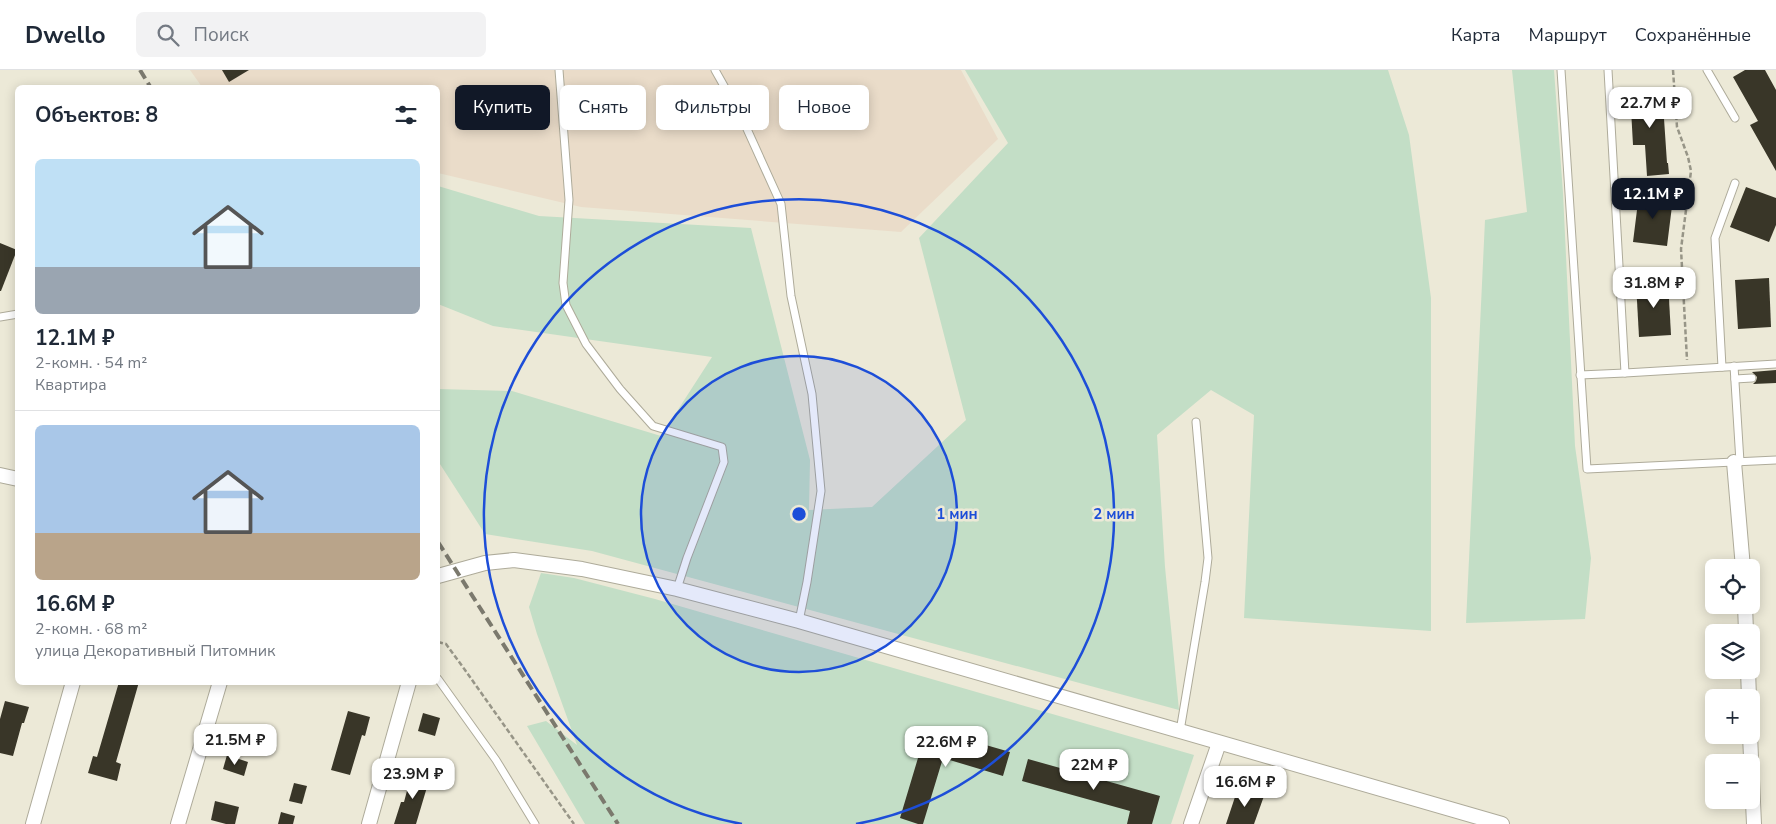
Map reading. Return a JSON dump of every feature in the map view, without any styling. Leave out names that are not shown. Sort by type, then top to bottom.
[{"type":"street","points":[[1737,462],[1742,559]]},
{"type":"street","points":[[0,475],[15,478]]},
{"type":"street","points":[[440,575],[485,563],[514,560],[582,569],[677,590],[798,621],[1219,743],[1469,819],[1502,824]]},
{"type":"street","points":[[32,824],[72,685]]},
{"type":"street","points":[[178,824],[219,685]]},
{"type":"street","points":[[369,824],[407,685]]},
{"type":"street","points":[[1191,824],[1219,743]]},
{"type":"street","points":[[1750,744],[1754,824]]},
{"type":"lane","points":[[559,70],[568,200],[563,284],[566,305],[586,344],[620,389],[653,426],[722,447],[724,462],[687,558],[677,590]]},
{"type":"lane","points":[[715,70],[742,118],[781,204],[791,296],[812,394],[821,491],[807,582],[798,621]]},
{"type":"lane","points":[[1562,70],[1587,469],[1776,460]]},
{"type":"lane","points":[[1608,70],[1625,372]]},
{"type":"lane","points":[[1707,70],[1735,118]]},
{"type":"lane","points":[[1722,367],[1715,238],[1735,182]]},
{"type":"lane","points":[[0,317],[15,314]]},
{"type":"lane","points":[[1580,375],[1776,364]]},
{"type":"lane","points":[[1734,366],[1737,462]]},
{"type":"lane","points":[[1735,379],[1752,378]]},
{"type":"lane","points":[[1180,732],[1208,558],[1196,422]]},
{"type":"lane","points":[[440,682],[496,760],[535,824]]},
{"type":"path","points":[[1673,70],[1677,127],[1688,157],[1690,171],[1681,249],[1688,369]]},
{"type":"path","points":[[440,642],[446,644],[574,824]]},
{"type":"shaded area","points":[[190,70],[961,70],[998,139],[901,232],[581,207],[440,173],[440,85],[201,85]]},
{"type":"green space","points":[[965,70],[1388,70],[1409,135],[1431,298],[1431,631],[1244,618],[1254,415],[1211,390],[1157,435],[1165,567],[1179,710],[592,551],[485,534],[440,464],[440,389],[512,391],[661,436],[712,357],[493,326],[440,305],[440,187],[539,216],[751,228],[810,460],[809,510],[872,507],[966,420],[919,238],[1008,143]]},
{"type":"green space","points":[[1512,70],[1554,70],[1563,193],[1575,446],[1591,558],[1585,619],[1466,623],[1485,220],[1527,212]]},
{"type":"green space","points":[[541,573],[574,578],[655,599],[1194,755],[1171,824],[585,824],[527,726],[546,721],[577,745],[529,607]]},
{"type":"building","points":[[222,70],[249,70],[229,82]]},
{"type":"building","points":[[1745,70],[1765,70],[1776,90],[1776,171],[1750,125],[1758,121],[1733,77]]},
{"type":"building","points":[[1662,89],[1669,174],[1647,176],[1645,145],[1633,145],[1630,91]]},
{"type":"building","points":[[1746,187],[1776,198],[1776,225],[1769,242],[1730,227]]},
{"type":"building","points":[[1639,194],[1673,198],[1667,246],[1633,242]]},
{"type":"building","points":[[0,243],[15,249],[15,255],[0,291]]},
{"type":"building","points":[[1769,278],[1771,327],[1738,329],[1735,280]]},
{"type":"building","points":[[1668,281],[1671,335],[1639,337],[1636,283]]},
{"type":"building","points":[[1776,370],[1776,383],[1753,384],[1757,377],[1752,372]]},
{"type":"building","points":[[118,685],[138,685],[116,762],[121,764],[117,781],[88,773],[93,756],[97,757]]},
{"type":"building","points":[[5,701],[29,707],[24,723],[22,723],[13,756],[0,753],[0,719]]},
{"type":"building","points":[[348,711],[370,717],[365,736],[362,735],[350,775],[331,770]]},
{"type":"building","points":[[423,713],[440,718],[435,736],[418,731]]},
{"type":"building","points":[[927,728],[1010,752],[1003,776],[943,758],[923,824],[918,824],[900,818]]},
{"type":"building","points":[[227,755],[248,762],[244,776],[223,769]]},
{"type":"building","points":[[1028,759],[1160,796],[1152,824],[1127,824],[1130,811],[1022,781]]},
{"type":"building","points":[[412,772],[430,777],[416,824],[394,824],[401,802],[404,802]]},
{"type":"building","points":[[294,783],[307,786],[302,804],[289,801]]},
{"type":"building","points":[[1238,788],[1264,796],[1254,824],[1226,824]]},
{"type":"building","points":[[215,801],[239,807],[235,824],[211,820]]},
{"type":"building","points":[[281,812],[295,816],[293,824],[278,824]]},
{"type":"railway","points":[[140,70],[149,85]]},
{"type":"railway","points":[[440,545],[618,824]]}]
